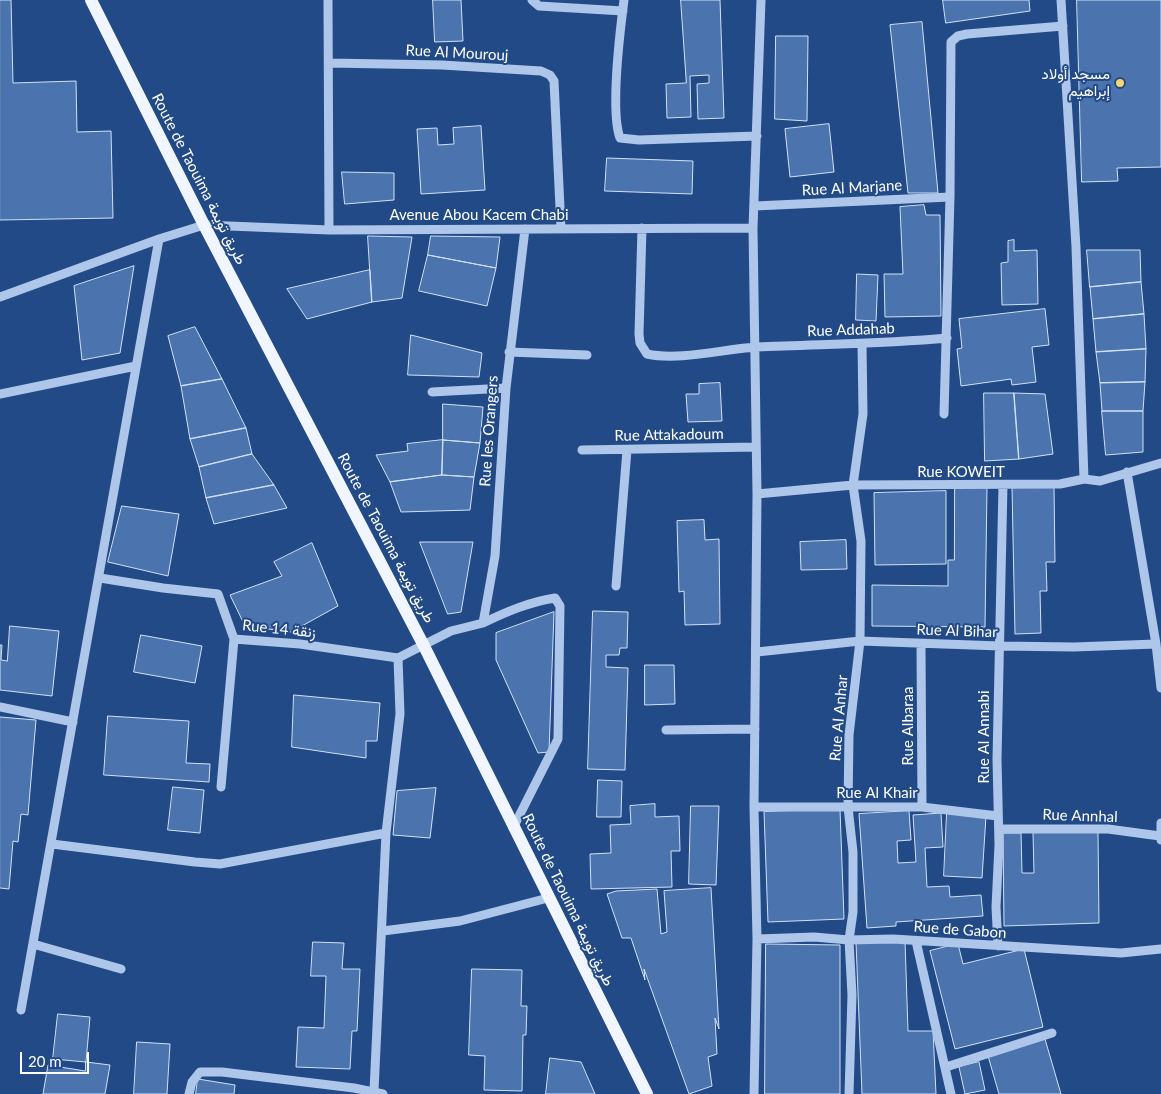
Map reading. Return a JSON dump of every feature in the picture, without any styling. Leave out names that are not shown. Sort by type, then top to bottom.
[{"type":"main road","name":"Route de Taouima طريق تويمة","points":[[91,0],[204,225],[424,646],[647,1094]]},
{"type":"street","points":[[328,0],[329,230]]},
{"type":"street","points":[[532,0],[538,6],[623,10]]},
{"type":"street","points":[[624,0],[618,64],[618,134],[622,140],[757,136]]},
{"type":"street","points":[[754,1094],[757,939],[754,807],[757,652],[757,494],[753,228],[761,0]]},
{"type":"street","points":[[1061,0],[1076,257],[1084,479]]},
{"type":"street","points":[[944,414],[952,40],[967,34],[1063,26]]},
{"type":"street","name":"Rue Al Mourouj","points":[[329,63],[442,65],[541,71],[553,77],[561,229]]},
{"type":"street","name":"Rue Al Marjane","points":[[755,206],[950,197]]},
{"type":"street","name":"Avenue Abou Kacem Chabi","points":[[0,296],[159,239],[204,225],[329,230],[753,228]]},
{"type":"street","name":"Rue Addahab","points":[[642,228],[639,334],[643,350],[647,354],[947,338]]},
{"type":"street","name":"Rue les Orangers","points":[[483,623],[495,556],[509,352],[525,229]]},
{"type":"street","points":[[22,1010],[159,239]]},
{"type":"street","name":"Rue Al Anhar","points":[[849,1094],[852,995],[849,940],[853,912],[853,860],[848,807],[848,734],[860,641],[862,541],[853,486],[863,414],[862,344]]},
{"type":"street","points":[[509,352],[587,355]]},
{"type":"street","points":[[0,394],[136,366]]},
{"type":"street","points":[[432,392],[506,388]]},
{"type":"street","name":"Rue Attakadoum","points":[[582,450],[756,447]]},
{"type":"street","points":[[616,586],[627,450]]},
{"type":"street","name":"Rue KOWEIT","points":[[757,494],[853,486],[1060,484],[1084,479],[1100,482],[1127,472],[1161,463]]},
{"type":"street","points":[[1127,472],[1156,644],[1161,688]]},
{"type":"street","name":"Rue Al Annabi","points":[[998,946],[996,907],[997,758],[1003,485]]},
{"type":"street","name":"Rue 14 زنقة","points":[[100,578],[218,594],[234,639],[300,644],[398,658]]},
{"type":"street","points":[[189,1094],[192,1082],[200,1072],[222,1072],[379,1092],[386,833],[400,714],[398,658],[451,631],[483,623],[508,611],[555,598],[560,606],[558,739],[513,828]]},
{"type":"street","points":[[221,787],[234,639]]},
{"type":"street","name":"Rue Al Bihar","points":[[757,652],[860,641],[1000,646],[1156,644]]},
{"type":"street","name":"Rue Albaraa","points":[[922,644],[922,807]]},
{"type":"street","points":[[0,706],[73,722]]},
{"type":"street","points":[[666,730],[755,729]]},
{"type":"street","name":"Rue Al Khair","points":[[754,807],[922,807],[998,816]]},
{"type":"street","points":[[1160,838],[1161,823]]},
{"type":"street","name":"Rue Annhal","points":[[998,829],[1108,829],[1160,838]]},
{"type":"street","points":[[52,844],[220,864],[386,833]]},
{"type":"street","points":[[383,931],[460,921],[548,898]]},
{"type":"street","name":"Rue de Gabon","points":[[757,939],[814,937],[849,940],[893,938],[1121,953],[1161,949]]},
{"type":"street","points":[[916,941],[951,1094]]},
{"type":"street","points":[[33,944],[120,969]]},
{"type":"street","points":[[946,1068],[1052,1033]]},
{"type":"building","points":[[0,0],[11,0],[13,83],[76,81],[77,132],[111,131],[113,218],[0,220]]},
{"type":"building","points":[[433,0],[461,0],[463,41],[435,42]]},
{"type":"building","points":[[681,0],[720,0],[724,118],[698,119],[697,84],[709,83],[709,75],[690,76],[691,117],[667,118],[666,84],[686,83]]},
{"type":"building","points":[[943,0],[1029,0],[1030,11],[946,23]]},
{"type":"building","name":"مسجد أولاد إبراهيم","points":[[1077,0],[1161,0],[1161,167],[1117,168],[1118,181],[1082,182]]},
{"type":"building","points":[[922,22],[938,193],[908,193],[890,25]]},
{"type":"building","points":[[776,36],[808,36],[807,121],[775,119]]},
{"type":"building","points":[[829,124],[834,172],[790,177],[785,129]]},
{"type":"building","points":[[481,126],[485,190],[421,194],[417,129],[437,128],[438,145],[454,144],[453,128]]},
{"type":"building","points":[[607,158],[693,161],[692,194],[605,191]]},
{"type":"building","points":[[342,172],[394,173],[394,200],[345,204]]},
{"type":"building","points":[[924,205],[926,215],[940,215],[941,316],[885,317],[884,274],[903,274],[900,207]]},
{"type":"building","points":[[368,236],[412,237],[402,298],[372,302]]},
{"type":"building","points":[[431,236],[500,237],[496,268],[428,255]]},
{"type":"building","points":[[1014,240],[1014,251],[1037,250],[1038,304],[1002,305],[1001,263],[1008,262],[1008,241]]},
{"type":"building","points":[[1087,250],[1140,250],[1141,282],[1090,287]]},
{"type":"building","points":[[428,255],[496,268],[487,306],[419,291]]},
{"type":"building","points":[[134,266],[120,353],[82,360],[74,286]]},
{"type":"building","points":[[370,270],[372,302],[307,319],[287,289]]},
{"type":"building","points":[[857,274],[878,275],[876,321],[856,320]]},
{"type":"building","points":[[1141,282],[1144,314],[1093,319],[1090,287]]},
{"type":"building","points":[[1045,309],[1049,345],[1032,347],[1036,382],[1012,385],[1011,379],[961,386],[957,349],[962,348],[959,319]]},
{"type":"building","points":[[1144,314],[1146,349],[1096,352],[1093,319]]},
{"type":"building","points":[[195,327],[222,379],[181,386],[168,336]]},
{"type":"building","points":[[411,335],[482,353],[479,377],[408,375]]},
{"type":"building","points":[[1146,349],[1145,382],[1100,383],[1096,352]]},
{"type":"building","points":[[222,379],[246,428],[190,439],[181,386]]},
{"type":"building","points":[[1145,382],[1143,411],[1102,411],[1100,383]]},
{"type":"building","points":[[720,383],[722,421],[688,422],[686,394],[699,394],[699,384]]},
{"type":"building","points":[[984,393],[1014,393],[1019,459],[985,461]]},
{"type":"building","points":[[1014,393],[1045,394],[1053,454],[1019,459]]},
{"type":"building","points":[[443,404],[483,407],[480,443],[443,440]]},
{"type":"building","points":[[1102,411],[1143,411],[1143,452],[1106,455]]},
{"type":"building","points":[[246,428],[252,454],[199,467],[190,439]]},
{"type":"building","points":[[443,440],[480,443],[474,477],[442,475]]},
{"type":"building","points":[[443,440],[442,475],[390,482],[376,455],[408,451],[407,444]]},
{"type":"building","points":[[252,454],[274,485],[206,498],[199,467]]},
{"type":"building","points":[[442,475],[474,477],[470,510],[401,512],[390,482]]},
{"type":"building","points":[[274,485],[287,508],[214,524],[206,498]]},
{"type":"building","points":[[955,487],[987,487],[985,627],[872,626],[872,585],[948,586],[948,560],[954,560]]},
{"type":"building","points":[[1054,487],[1055,562],[1046,562],[1047,591],[1040,591],[1041,633],[1015,634],[1012,488]]},
{"type":"building","points":[[946,491],[946,564],[875,565],[874,493]]},
{"type":"building","points":[[122,506],[179,514],[168,576],[108,562]]},
{"type":"building","points":[[704,520],[705,540],[719,539],[720,624],[685,625],[684,591],[679,592],[677,521]]},
{"type":"building","points":[[846,540],[847,569],[801,570],[800,542]]},
{"type":"building","points":[[420,542],[473,542],[461,612],[448,614]]},
{"type":"building","points":[[312,543],[338,606],[291,632],[245,626],[230,595],[282,576],[274,562]]},
{"type":"building","points":[[593,611],[628,612],[627,648],[620,648],[619,655],[606,655],[606,667],[628,668],[625,770],[588,769]]},
{"type":"building","points":[[554,612],[549,752],[538,753],[496,660],[496,633]]},
{"type":"building","points":[[10,626],[59,631],[52,696],[0,690],[0,645],[2,645],[1,660],[7,661]]},
{"type":"building","points":[[141,635],[202,646],[195,683],[134,672]]},
{"type":"building","points":[[645,665],[674,665],[675,704],[645,705]]},
{"type":"building","points":[[294,695],[380,703],[377,741],[366,741],[366,758],[292,747]]},
{"type":"building","points":[[108,716],[189,721],[186,763],[210,764],[209,782],[104,775]]},
{"type":"building","points":[[0,717],[36,720],[28,815],[21,814],[18,842],[13,841],[9,889],[0,888]]},
{"type":"building","points":[[598,780],[622,781],[621,817],[597,817]]},
{"type":"building","points":[[173,787],[204,790],[200,833],[168,830]]},
{"type":"building","points":[[436,788],[430,838],[393,835],[397,791]]},
{"type":"building","points":[[655,804],[655,817],[679,816],[680,851],[671,851],[672,887],[591,889],[590,854],[611,853],[610,825],[631,824],[630,806]]},
{"type":"building","points":[[691,806],[719,806],[716,885],[689,884]]},
{"type":"building","points":[[840,809],[844,919],[768,922],[764,812]]},
{"type":"building","points":[[909,811],[911,840],[897,841],[898,863],[916,862],[913,815],[941,813],[943,847],[925,848],[927,887],[949,886],[950,897],[981,895],[983,916],[896,922],[896,926],[867,928],[859,814]]},
{"type":"building","points":[[947,813],[986,816],[982,878],[944,876]]},
{"type":"building","points":[[1098,832],[1099,923],[1004,926],[1003,833],[1021,833],[1022,873],[1034,873],[1033,833]]},
{"type":"building","points":[[711,888],[719,1029],[715,1018],[717,1054],[708,1057],[712,1086],[689,1094],[644,969],[645,980],[631,938],[622,938],[607,894],[616,891],[657,889],[661,934],[667,932],[664,891]]},
{"type":"building","points":[[905,941],[908,1031],[933,1031],[936,1094],[862,1094],[856,942]]},
{"type":"building","points":[[313,942],[344,943],[342,969],[360,969],[357,1031],[352,1031],[350,1069],[296,1067],[298,1027],[324,1028],[326,976],[311,976]]},
{"type":"building","points":[[766,944],[840,945],[840,1094],[765,1094]]},
{"type":"building","points":[[958,944],[963,964],[1024,949],[1043,1027],[955,1049],[930,951]]},
{"type":"building","points":[[472,969],[522,970],[521,1006],[527,1006],[526,1035],[523,1035],[522,1091],[484,1090],[485,1056],[469,1055]]},
{"type":"building","points":[[58,1014],[90,1017],[86,1062],[53,1059]]},
{"type":"building","points":[[1045,1039],[1061,1094],[999,1094],[988,1056]]},
{"type":"building","points":[[137,1042],[170,1044],[167,1094],[134,1094]]},
{"type":"building","points":[[550,1058],[581,1062],[595,1094],[546,1094]]},
{"type":"building","points":[[86,1062],[110,1065],[105,1094],[43,1094],[48,1065],[85,1071]]},
{"type":"building","points":[[979,1062],[985,1090],[965,1094],[959,1067]]},
{"type":"building","points":[[198,1079],[235,1085],[234,1094],[196,1094]]},
{"type":"place","name":"مسجد أولاد إبراهيم","points":[[1120,83]]}]
